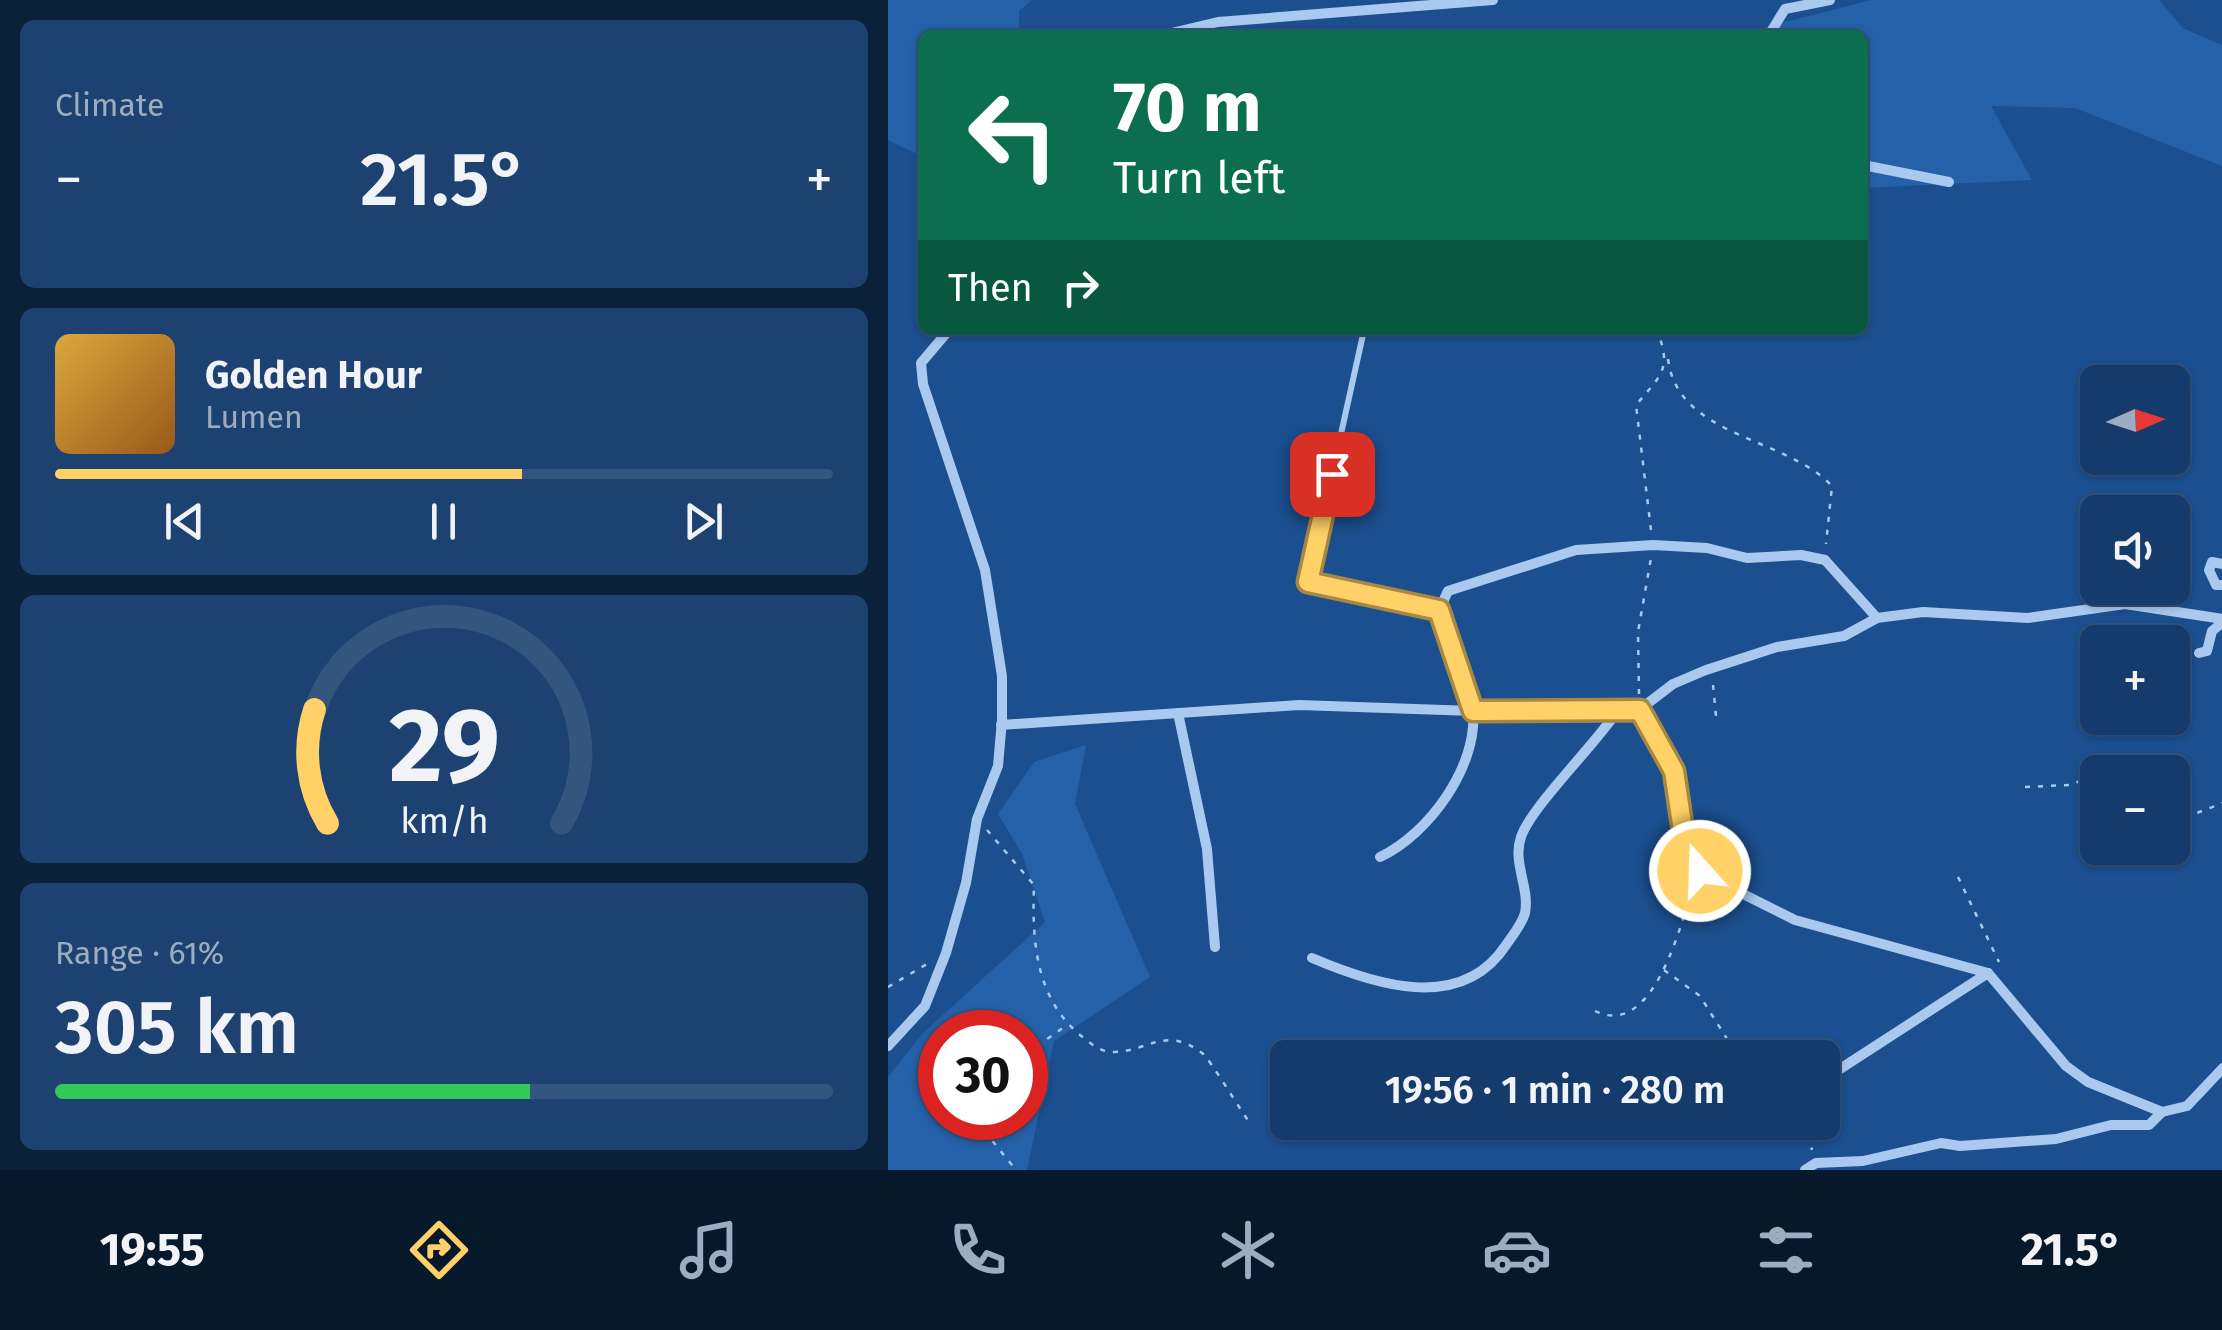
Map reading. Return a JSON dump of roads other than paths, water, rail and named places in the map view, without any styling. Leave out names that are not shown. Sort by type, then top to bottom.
[{"type":"street","points":[[1184,30],[1218,22],[1493,0]]},
{"type":"street","points":[[1772,30],[1785,10],[1830,0]]},
{"type":"street","points":[[1868,166],[1949,182]]},
{"type":"street","points":[[888,1046],[925,1006],[946,953],[966,884],[977,819],[998,766],[1002,725],[1002,676],[985,570],[923,384],[921,363],[944,335]]},
{"type":"street","points":[[1380,856],[1414,832],[1456,780],[1471,751],[1473,711],[1439,610],[1448,591],[1576,550],[1653,545],[1707,548],[1747,558],[1801,555],[1825,560],[1877,618]]},
{"type":"street","points":[[2222,564],[2212,562],[2210,570],[2216,584],[2222,586]]},
{"type":"street","points":[[1002,725],[1299,706],[1640,710],[1673,684],[1706,670],[1776,647],[1844,636],[1877,618],[1923,612],[2028,618],[2125,604],[2222,620]]},
{"type":"street","points":[[2198,653],[2207,651],[2212,631],[2222,620]]},
{"type":"street","points":[[1312,958],[1364,980],[1416,988],[1474,978],[1497,959],[1524,918],[1518,853],[1526,824],[1618,710]]},
{"type":"street","points":[[1640,710],[1674,771],[1682,824],[1704,874],[1794,920],[1988,972],[2066,1066],[2088,1082],[2162,1112]]},
{"type":"street","points":[[1178,713],[1207,849],[1215,947]]},
{"type":"street","points":[[1840,1069],[1988,972]]},
{"type":"street","points":[[1805,1170],[1816,1163],[1863,1161],[1941,1143],[1960,1146],[2056,1139],[2111,1124],[2150,1125],[2162,1112],[2187,1106],[2222,1068]]},
{"type":"lane","points":[[1363,335],[1308,582],[1439,610]]}]
